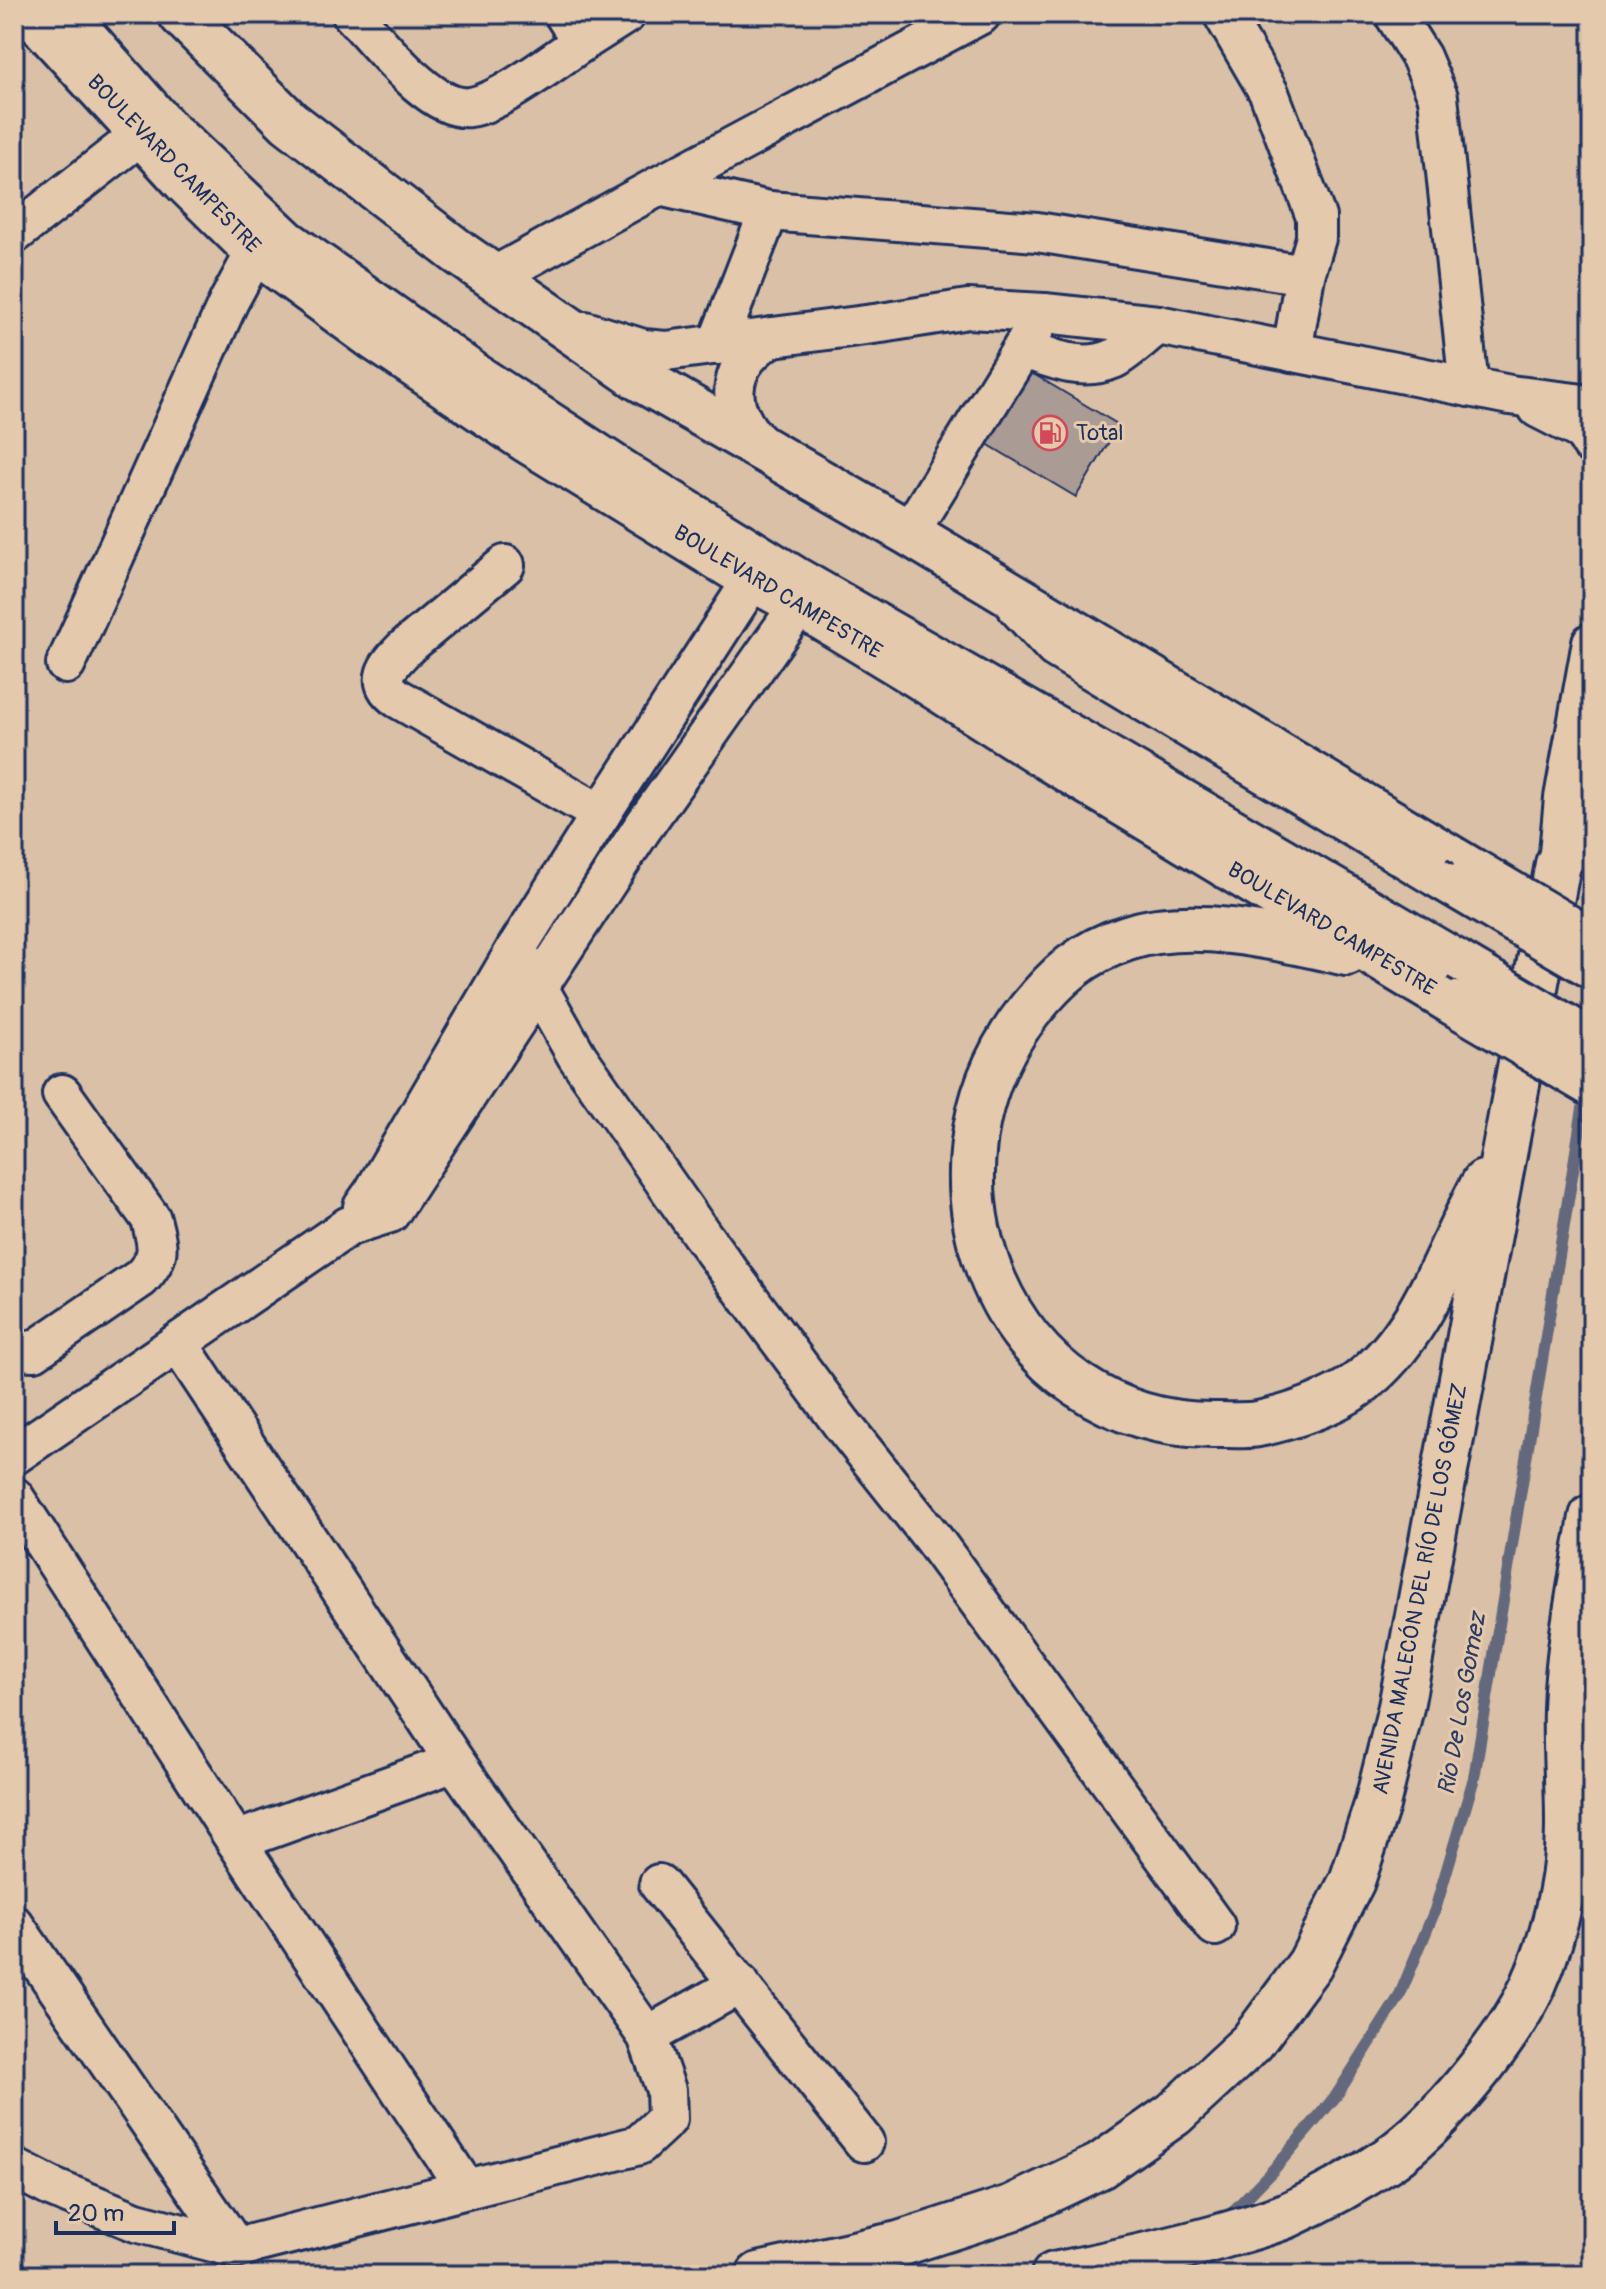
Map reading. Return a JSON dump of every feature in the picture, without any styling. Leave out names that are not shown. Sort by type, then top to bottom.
[{"type":"main road","name":"BOULEVARD CAMPESTRE","points":[[32,14],[185,181],[256,251],[451,391],[753,579],[800,604],[1048,758],[1592,1084]]},
{"type":"main road","points":[[186,16],[289,122],[458,252],[639,378],[909,533],[1455,874],[1592,942]]},
{"type":"main road","name":"AVENIDA MALECÓN DEL RÍO DE LOS GÓMEZ","points":[[759,2275],[899,2244],[969,2222],[1011,2208],[1100,2166],[1174,2114],[1252,2042],[1310,1964],[1352,1881],[1377,1805],[1401,1707],[1558,864],[1592,805]]},
{"type":"main road","points":[[1384,961],[1265,934],[1176,928],[1129,937],[1089,953],[1049,986],[1016,1028],[996,1061],[982,1101],[974,1141],[972,1193],[977,1230],[988,1271],[1012,1319],[1043,1358],[1088,1390],[1133,1414],[1188,1426],[1256,1425],[1316,1407],[1360,1383],[1403,1340],[1432,1293],[1464,1219],[1505,1146]]},
{"type":"main road","points":[[1054,2275],[1188,2246],[1241,2230],[1288,2215],[1348,2183],[1390,2158],[1421,2131],[1454,2098],[1509,2027],[1531,1989],[1549,1944],[1562,1890],[1569,1842],[1565,1759],[1569,1665],[1592,1519]]},
{"type":"street","points":[[68,14],[167,126],[288,240],[480,376],[633,476],[795,576],[1592,1039]]},
{"type":"street","points":[[352,14],[421,88],[445,104],[469,108],[501,96],[573,28],[626,14]]},
{"type":"street","points":[[493,277],[981,14]]},
{"type":"street","points":[[1223,14],[1269,93],[1316,217],[1316,238],[1305,275],[1292,352]]},
{"type":"street","points":[[1394,14],[1421,57],[1438,97],[1469,387]]},
{"type":"street","points":[[14,234],[143,133]]},
{"type":"street","points":[[659,186],[769,211],[1037,232],[1305,275]]},
{"type":"street","points":[[717,345],[769,211]]},
{"type":"street","points":[[66,664],[229,301],[256,251]]},
{"type":"street","points":[[554,319],[621,344],[666,351],[968,309],[1044,313],[1158,325],[1510,395],[1590,428]]},
{"type":"street","points":[[909,533],[1044,313]]},
{"type":"street","points":[[1023,348],[1067,364],[1090,364],[1114,358],[1158,325]]},
{"type":"street","points":[[768,451],[741,420],[735,402],[735,384],[748,355],[759,344],[773,337]]},
{"type":"street","points":[[505,565],[393,660],[385,675],[385,686],[399,699],[601,814]]},
{"type":"street","points":[[14,1455],[349,1226],[390,1213],[454,1086],[516,949],[753,579]]},
{"type":"street","points":[[454,1086],[538,988],[641,830],[800,604]]},
{"type":"street","points":[[1558,864],[1564,798],[1592,642]]},
{"type":"street","points":[[1455,874],[1592,969]]},
{"type":"street","points":[[516,949],[577,1056],[702,1235],[842,1424],[934,1540],[1215,1926]]},
{"type":"street","points":[[14,1350],[34,1351],[141,1278],[155,1263],[157,1242],[151,1219],[62,1094]]},
{"type":"street","points":[[14,2168],[53,2188],[136,2222],[236,2248],[639,2145],[667,2119],[666,2090],[647,2036],[455,1762],[178,1343]]},
{"type":"street","points":[[14,1497],[466,2189]]},
{"type":"street","points":[[236,1841],[455,1762]]},
{"type":"street","points":[[659,1884],[864,2142]]},
{"type":"street","points":[[14,1925],[236,2248]]},
{"type":"street","points":[[647,2036],[740,1984]]},
{"type":"building","name":"Total","points":[[1025,369],[1119,425],[1076,497],[982,441]]},
{"type":"waterway","name":"Rio De Los Gomez","points":[[1224,2221],[1274,2169],[1336,2096],[1399,1997],[1435,1910],[1474,1778],[1586,1090]]},
{"type":"place","name":"Total","points":[[1050,433]]}]
